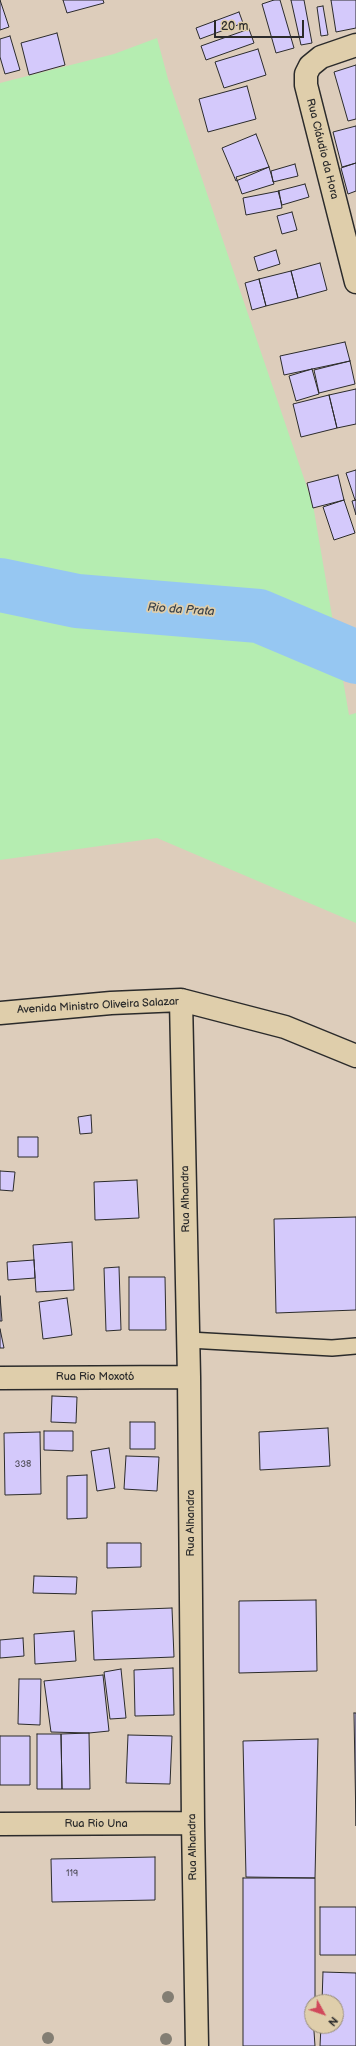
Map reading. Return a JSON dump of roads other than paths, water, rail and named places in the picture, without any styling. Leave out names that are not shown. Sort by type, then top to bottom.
[{"type":"street","name":"Rua Cláudio da Hora","points":[[356,45],[321,57],[310,66],[306,74],[306,85],[356,282]]},
{"type":"street","name":"Avenida Ministro Oliveira Salazar","points":[[0,1013],[111,1003],[181,1000],[285,1027],[356,1056]]},
{"type":"street","name":"Rua Alhandra","points":[[181,1000],[190,1377],[193,1823],[197,2046]]},
{"type":"street","name":"Rua Rio Moxotó","points":[[0,1378],[190,1377]]},
{"type":"street","name":"Rua Rio Una","points":[[0,1824],[193,1823]]},
{"type":"lane","points":[[189,1340],[332,1348],[356,1346]]},
{"type":"waterway","name":"Rio da Prata","points":[[0,585],[77,601],[259,616],[356,657]]}]
